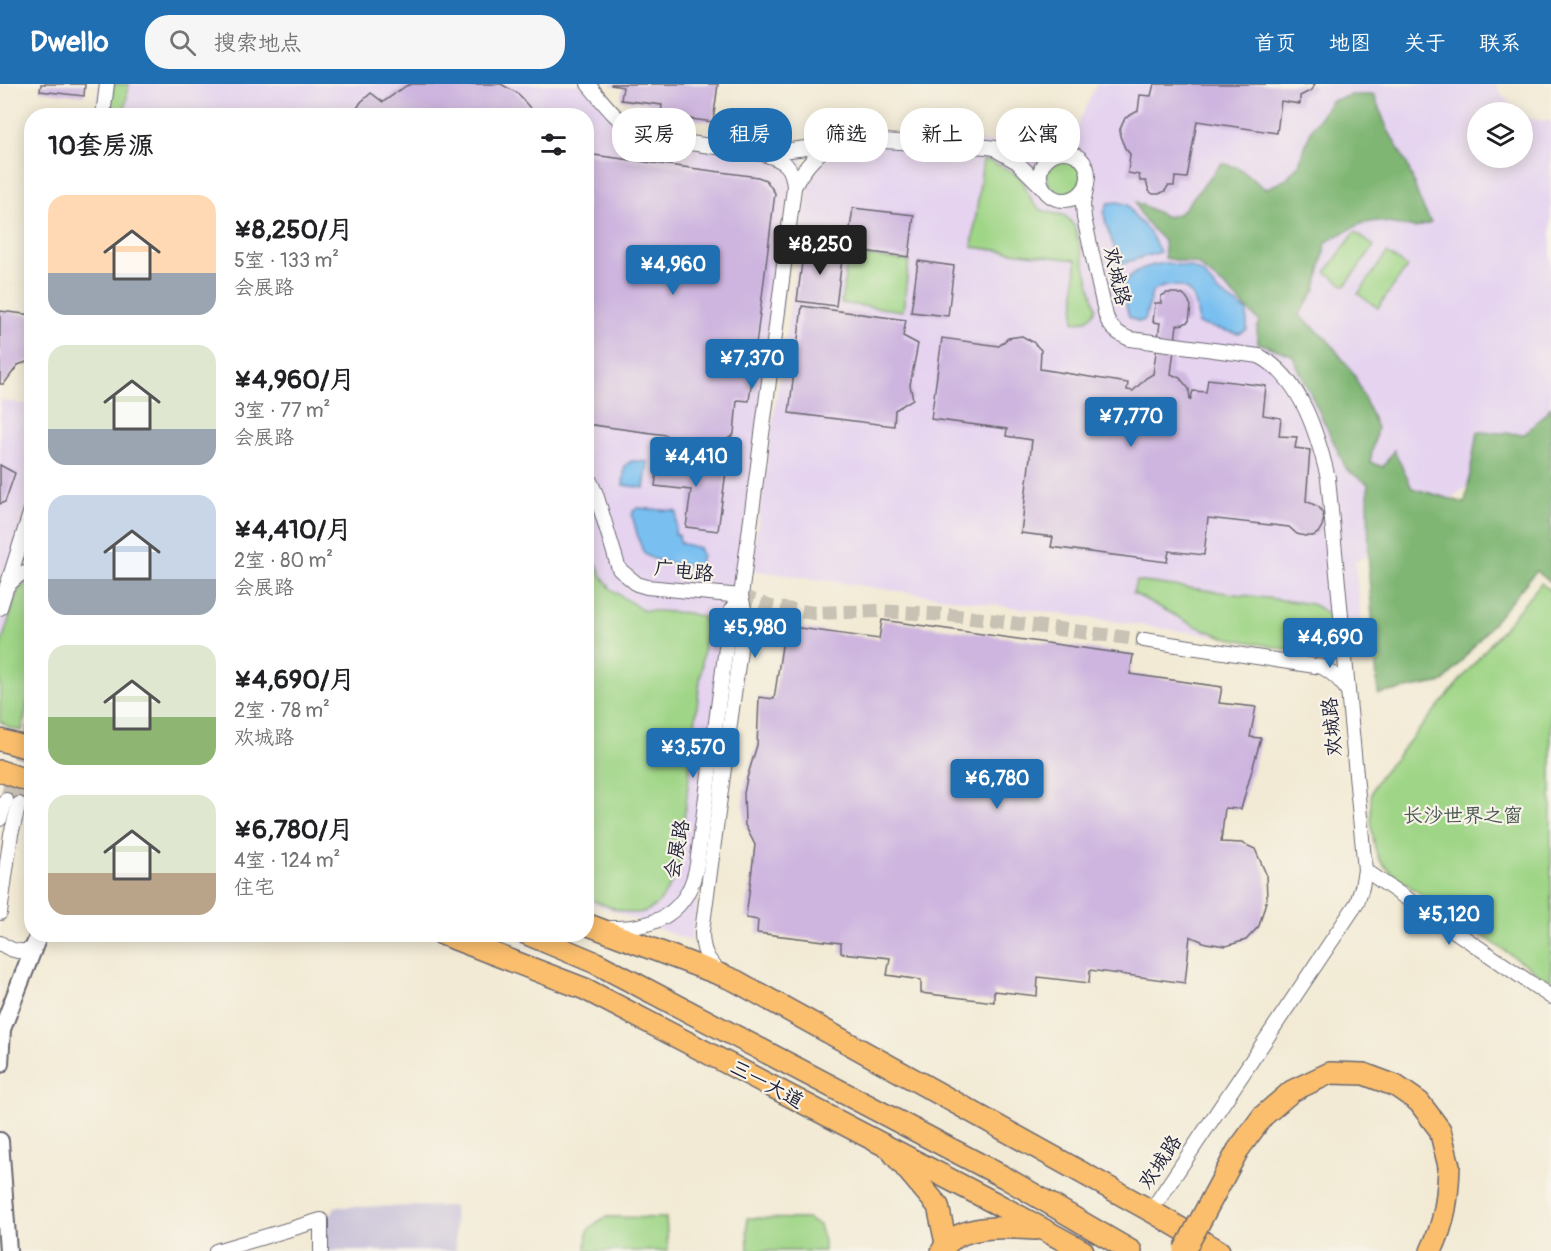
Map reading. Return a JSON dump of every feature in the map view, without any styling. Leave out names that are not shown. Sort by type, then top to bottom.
[{"type":"highway","points":[[0,740],[24,747]]},
{"type":"highway","points":[[0,771],[24,779]]},
{"type":"highway","points":[[594,927],[724,976],[1219,1251]]},
{"type":"highway","name":"三一大道","points":[[463,942],[585,989],[1083,1251]]},
{"type":"highway","name":"三一大道","points":[[546,942],[596,963],[973,1160],[1131,1251]]},
{"type":"highway","points":[[1184,1251],[1238,1150],[1263,1116],[1292,1091],[1330,1073],[1364,1074],[1396,1086],[1419,1102],[1440,1130],[1449,1166],[1448,1194],[1443,1222],[1431,1251]]},
{"type":"highway","points":[[888,1147],[938,1206],[944,1247],[968,1231],[1001,1226],[1045,1229]]},
{"type":"street","points":[[104,108],[108,84]]},
{"type":"street","points":[[588,84],[615,116],[630,129],[644,136],[708,146]]},
{"type":"street","points":[[888,140],[996,148]]},
{"type":"street","points":[[987,147],[1017,162],[1052,196],[1070,206],[1084,218]]},
{"type":"street","points":[[1045,162],[1040,172],[1042,186],[1052,196],[1072,199],[1087,184],[1088,171],[1080,157]]},
{"type":"street","points":[[784,162],[794,175],[794,188]]},
{"type":"street","points":[[794,188],[799,177],[811,162]]},
{"type":"street","name":"欢城路","points":[[1087,184],[1083,204],[1084,218],[1106,316],[1109,324],[1118,334],[1130,339],[1258,356],[1270,362],[1282,373],[1294,389],[1312,425],[1328,478],[1365,870],[1357,903],[1150,1212]]},
{"type":"street","name":"会展路","points":[[724,976],[707,957],[702,943],[702,932],[745,613],[741,596],[794,188]]},
{"type":"street","name":"广电路","points":[[594,489],[619,569],[630,579],[647,587],[741,596]]},
{"type":"street","points":[[0,608],[24,543]]},
{"type":"street","points":[[7,586],[24,573]]},
{"type":"street","name":"会展路","points":[[594,926],[633,928],[645,925],[672,913],[687,896],[695,874],[731,610],[741,596]]},
{"type":"street","points":[[1144,640],[1322,667],[1340,679],[1348,692]]},
{"type":"street","points":[[0,819],[13,802],[0,913]]},
{"type":"street","points":[[1365,870],[1551,997]]},
{"type":"street","points":[[0,943],[15,951],[25,952],[35,942]]},
{"type":"street","points":[[0,1064],[1,1023],[36,942]]},
{"type":"street","points":[[0,1141],[8,1251]]},
{"type":"street","points":[[216,1251],[321,1220],[321,1251]]},
{"type":"shaded area","points":[[99,84],[599,84],[619,108],[612,108],[612,162],[696,162],[696,136],[708,138],[708,162],[792,162],[792,145],[804,143],[804,157],[691,941],[594,904],[594,108],[96,108]]},
{"type":"shaded area","points":[[1097,84],[1495,84],[1508,102],[1467,102],[1467,168],[1533,168],[1533,119],[1551,121],[1551,423],[1507,458],[1389,543],[1355,562],[1366,657],[751,570],[812,162],[888,162],[888,135],[900,135],[900,162],[984,162],[984,141],[996,143],[996,162],[1080,162],[1080,120]]},
{"type":"shaded area","points":[[0,400],[24,404],[24,697],[0,675]]},
{"type":"shaded area","points":[[454,1206],[456,1251],[313,1251],[335,1207]]},
{"type":"green space","points":[[113,84],[129,84],[125,108],[110,108]]},
{"type":"green space","points":[[1352,95],[1374,95],[1387,128],[1408,166],[1420,201],[1431,223],[1415,228],[1377,221],[1360,224],[1326,242],[1316,289],[1299,315],[1327,339],[1354,374],[1377,428],[1370,462],[1383,467],[1394,450],[1412,488],[1465,503],[1477,432],[1525,434],[1551,407],[1551,582],[1536,571],[1444,682],[1378,694],[1369,578],[1368,484],[1347,470],[1292,355],[1258,343],[1257,328],[1260,322],[1226,288],[1197,264],[1165,258],[1164,241],[1143,219],[1136,202],[1167,217],[1180,213],[1222,163],[1239,168],[1265,189],[1285,180],[1299,164],[1311,130],[1331,101]]},
{"type":"green space","points":[[984,159],[1015,174],[1023,182],[1037,207],[1045,212],[1063,215],[1071,222],[1075,228],[1096,308],[1088,319],[1074,322],[1076,260],[972,247]]},
{"type":"green space","points":[[1056,162],[1072,162],[1081,176],[1076,188],[1064,193],[1052,188],[1047,176],[1052,164]]},
{"type":"green space","points":[[1355,232],[1374,246],[1345,286],[1326,272]]},
{"type":"green space","points":[[1387,253],[1407,267],[1378,308],[1358,294]]},
{"type":"green space","points":[[848,254],[909,261],[903,311],[841,303]]},
{"type":"green space","points":[[594,556],[601,575],[611,589],[642,610],[688,613],[703,617],[706,628],[679,864],[663,897],[650,909],[633,913],[594,901]]},
{"type":"green space","points":[[1136,581],[1312,604],[1325,612],[1331,622],[1335,648],[1331,655],[1321,656],[1224,637],[1193,625],[1133,593]]},
{"type":"green space","name":"长沙世界之窗","points":[[1541,583],[1551,591],[1551,982],[1399,879],[1388,869],[1381,862],[1377,853],[1371,816],[1372,792],[1378,779]]},
{"type":"green space","points":[[24,584],[24,721],[22,731],[10,728],[0,721],[0,648],[18,590]]},
{"type":"green space","points":[[606,1217],[666,1218],[668,1251],[586,1251],[587,1233]]},
{"type":"green space","points":[[747,1218],[807,1219],[819,1225],[824,1241],[824,1251],[748,1251]]},
{"type":"water","points":[[1118,202],[1128,205],[1135,217],[1149,231],[1160,252],[1120,264],[1104,213],[1108,203]]},
{"type":"water","points":[[1166,263],[1191,267],[1203,273],[1217,291],[1247,311],[1247,330],[1239,334],[1198,324],[1194,299],[1187,290],[1176,286],[1163,287],[1152,292],[1145,320],[1139,322],[1129,317],[1123,284],[1132,274],[1142,269]]},
{"type":"water","points":[[633,461],[648,462],[644,488],[623,485],[625,466]]},
{"type":"water","points":[[638,508],[675,511],[677,513],[675,534],[679,535],[680,543],[699,548],[702,555],[698,566],[663,561],[646,555],[632,515]]},
{"type":"building","points":[[41,84],[85,84],[84,96],[40,91]]},
{"type":"building","points":[[412,84],[501,84],[517,93],[530,108],[357,108],[371,93],[383,102]]},
{"type":"building","points":[[718,84],[715,108],[708,108],[708,121],[696,120],[696,108],[662,108],[662,105],[621,100],[623,87],[611,85]]},
{"type":"building","points":[[1154,84],[1315,84],[1312,90],[1300,96],[1300,104],[1281,101],[1277,133],[1197,121],[1187,178],[1175,177],[1174,186],[1168,186],[1159,194],[1153,194],[1149,191],[1146,181],[1140,181],[1139,175],[1128,173],[1130,154],[1120,136],[1120,129],[1125,118],[1138,111],[1140,95],[1151,96]]},
{"type":"building","points":[[594,155],[612,157],[612,162],[646,162],[758,177],[766,180],[775,193],[749,401],[737,400],[734,434],[715,449],[671,444],[666,435],[594,425]]},
{"type":"building","points":[[853,208],[914,215],[909,257],[847,249]]},
{"type":"building","points":[[804,247],[843,252],[836,306],[797,301]]},
{"type":"building","points":[[918,261],[954,266],[948,316],[911,312]]},
{"type":"building","points":[[1167,293],[1183,295],[1191,306],[1189,321],[1177,325],[1171,374],[1180,378],[1189,389],[1190,401],[1193,391],[1206,392],[1208,379],[1266,386],[1263,415],[1281,418],[1279,436],[1297,437],[1295,448],[1310,450],[1306,501],[1319,507],[1322,512],[1324,518],[1318,533],[1305,536],[1297,534],[1289,527],[1208,518],[1204,555],[1169,551],[1167,562],[1051,547],[1053,537],[1021,533],[1032,440],[1006,436],[1007,429],[931,419],[942,338],[999,346],[1008,338],[1022,336],[1041,350],[1040,369],[1128,383],[1127,390],[1133,391],[1153,374],[1160,323],[1153,322],[1155,303],[1161,303],[1161,296]]},
{"type":"building","points":[[802,306],[906,320],[903,336],[918,344],[910,385],[913,399],[895,410],[894,426],[789,413]]},
{"type":"building","points":[[0,311],[24,314],[24,363],[18,365],[4,384],[0,384]]},
{"type":"building","points":[[659,455],[727,464],[718,531],[686,527],[691,490],[655,486]]},
{"type":"building","points":[[0,465],[15,473],[5,502],[0,504]]},
{"type":"building","points":[[882,620],[1133,655],[1130,674],[1222,687],[1219,703],[1256,707],[1250,737],[1261,738],[1241,809],[1225,808],[1221,842],[1242,843],[1255,849],[1266,874],[1267,898],[1259,926],[1246,940],[1226,946],[1206,943],[1190,936],[1185,983],[1090,970],[1089,983],[1038,977],[1037,996],[994,991],[994,1002],[921,993],[921,980],[887,975],[890,958],[841,953],[841,943],[757,933],[758,920],[746,918],[755,845],[745,825],[744,793],[757,745],[759,697],[774,699],[785,626],[879,639]]},
{"type":"tunnel","points":[[741,596],[771,607],[815,613],[879,611],[950,615],[1144,640]]},
{"type":"tunnel","points":[[6,800],[24,747]]},
{"type":"tunnel","points":[[19,804],[24,789]]}]
